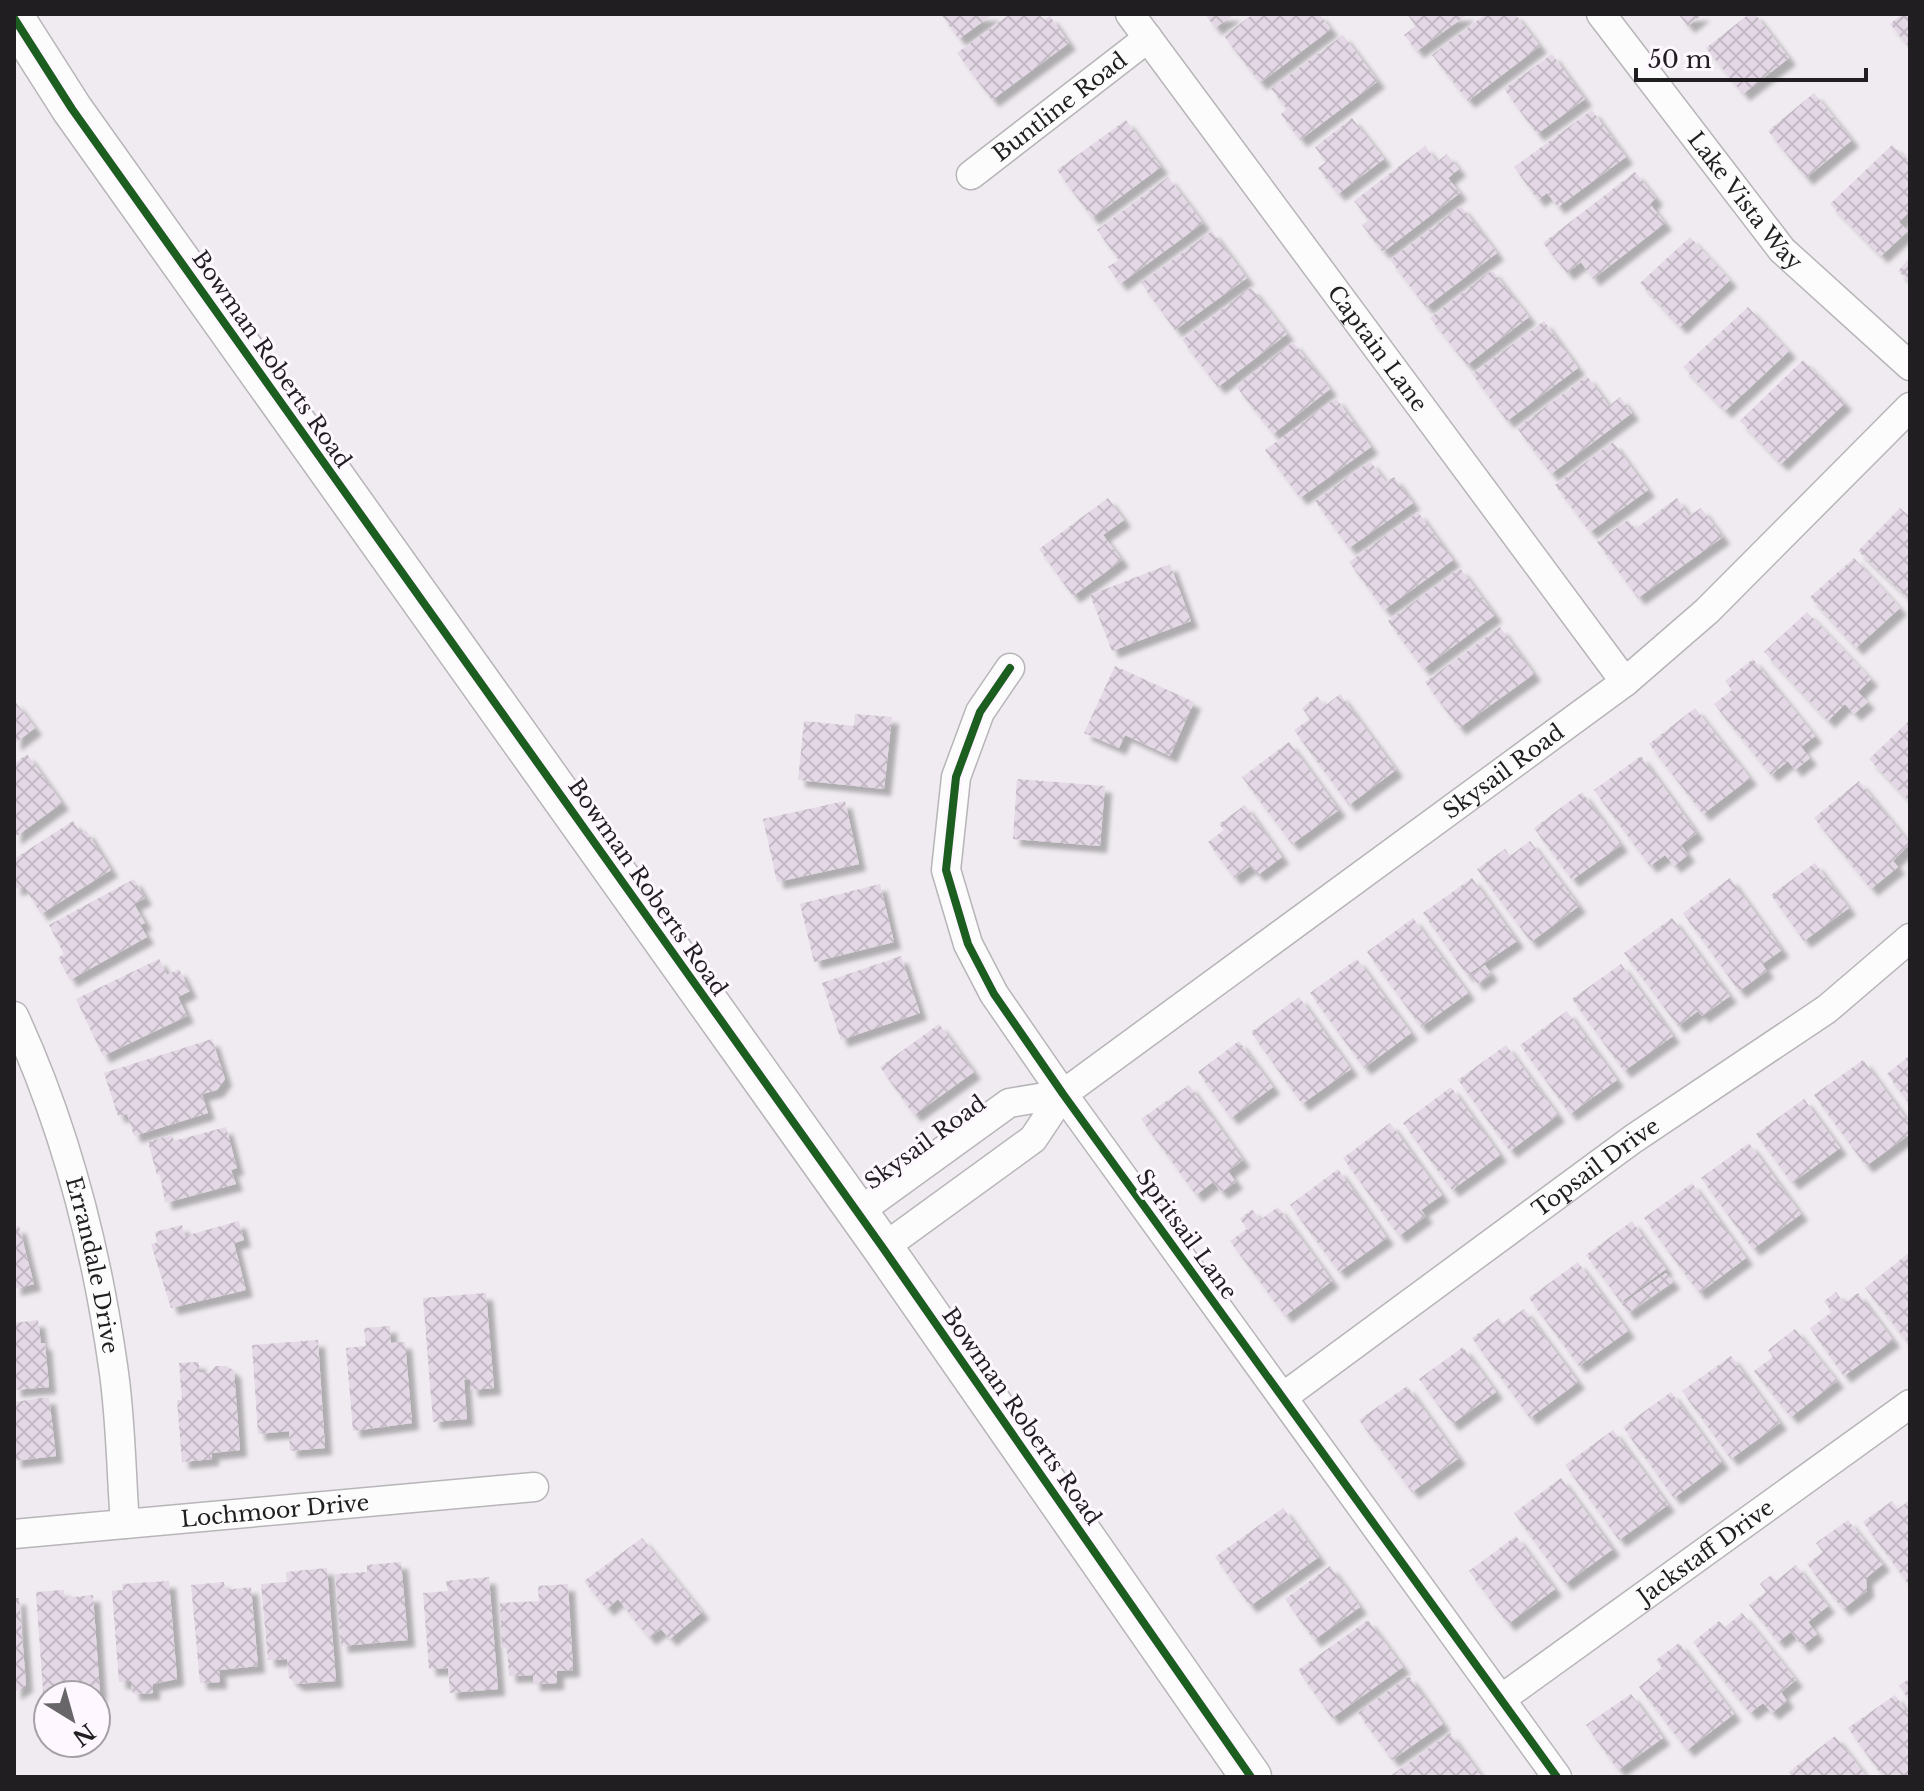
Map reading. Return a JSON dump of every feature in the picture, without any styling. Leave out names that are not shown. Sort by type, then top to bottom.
[{"type":"street","name":"Captain Lane","points":[[1130,14],[1625,682]]},
{"type":"street","name":"Lake Vista Way","points":[[1601,14],[1782,250],[1910,366]]},
{"type":"street","name":"Bowman Roberts Road","points":[[14,18],[72,109],[883,1248],[1251,1777]]},
{"type":"street","name":"Buntline Road","points":[[971,175],[1148,38]]},
{"type":"street","name":"Skysail Road","points":[[883,1248],[1033,1139],[1063,1094],[1625,682],[1707,611],[1910,407]]},
{"type":"street","name":"Spritsail Lane","points":[[1010,668],[980,712],[956,777],[946,870],[968,944],[994,994],[1063,1094],[1557,1777]]},
{"type":"street","name":"Topsail Drive","points":[[1283,1397],[1633,1139],[1827,1009],[1910,938]]},
{"type":"street","name":"Errandale Drive","points":[[14,1016],[55,1120],[88,1234],[114,1368],[125,1524]]},
{"type":"street","name":"Skysail Road","points":[[857,1213],[1009,1103],[1063,1094]]},
{"type":"street","name":"Jackstaff Drive","points":[[1501,1699],[1910,1404]]},
{"type":"street","name":"Lochmoor Drive","points":[[14,1534],[534,1487]]},
{"type":"building","points":[[941,14],[993,14],[959,39]]},
{"type":"building","points":[[1010,14],[1039,14],[1044,20],[1050,16],[1069,43],[992,100],[957,53]]},
{"type":"building","points":[[1205,14],[1234,14],[1215,28]]},
{"type":"building","points":[[1253,14],[1319,14],[1331,29],[1260,83],[1224,36]]},
{"type":"building","points":[[1407,14],[1468,14],[1417,51],[1404,35],[1416,26]]},
{"type":"building","points":[[1486,14],[1515,14],[1540,46],[1468,101],[1432,55]]},
{"type":"building","points":[[1678,14],[1703,14],[1688,26]]},
{"type":"building","points":[[1749,14],[1755,14],[1789,58],[1743,94],[1706,48]]},
{"type":"building","points":[[1902,14],[1910,14],[1910,48],[1890,24]]},
{"type":"building","points":[[1343,35],[1378,81],[1300,140],[1281,114],[1287,109],[1271,89]]},
{"type":"building","points":[[1552,54],[1585,99],[1537,134],[1504,89]]},
{"type":"building","points":[[1814,93],[1852,140],[1806,178],[1768,131]]},
{"type":"building","points":[[1592,110],[1626,157],[1558,207],[1547,193],[1538,200],[1514,167]]},
{"type":"building","points":[[1352,118],[1384,159],[1338,194],[1318,168],[1326,162],[1315,147]]},
{"type":"building","points":[[1126,120],[1161,167],[1092,218],[1057,170]]},
{"type":"building","points":[[1892,145],[1910,163],[1910,211],[1899,222],[1908,231],[1881,256],[1830,204]]},
{"type":"building","points":[[1425,146],[1437,162],[1447,154],[1459,169],[1448,178],[1460,193],[1383,252],[1362,225],[1369,220],[1354,201]]},
{"type":"building","points":[[1635,172],[1656,198],[1650,204],[1665,223],[1593,279],[1581,262],[1567,273],[1543,243]]},
{"type":"building","points":[[1168,177],[1203,223],[1120,284],[1108,267],[1119,260],[1097,230]]},
{"type":"building","points":[[1461,206],[1497,253],[1426,307],[1390,260]]},
{"type":"building","points":[[1212,231],[1247,278],[1175,330],[1141,283]]},
{"type":"building","points":[[1690,237],[1730,280],[1680,327],[1640,283]]},
{"type":"building","points":[[1910,258],[1910,282],[1898,271]]},
{"type":"building","points":[[1492,270],[1529,317],[1467,365],[1430,318]]},
{"type":"building","points":[[1251,287],[1287,334],[1218,387],[1182,340]]},
{"type":"building","points":[[1748,307],[1789,351],[1725,411],[1683,367]]},
{"type":"building","points":[[1544,321],[1578,368],[1507,421],[1472,374]]},
{"type":"building","points":[[1293,342],[1330,389],[1273,434],[1236,386]]},
{"type":"building","points":[[1803,360],[1845,403],[1781,464],[1740,421]]},
{"type":"building","points":[[1587,376],[1609,406],[1620,397],[1632,413],[1551,474],[1517,428]]},
{"type":"building","points":[[1336,398],[1371,447],[1300,498],[1265,450]]},
{"type":"building","points":[[1613,442],[1648,490],[1590,532],[1555,485]]},
{"type":"building","points":[[1370,461],[1386,482],[1394,477],[1413,503],[1349,548],[1315,501]]},
{"type":"building","points":[[1108,498],[1124,520],[1103,535],[1122,560],[1073,596],[1039,549]]},
{"type":"building","points":[[1677,498],[1689,516],[1701,508],[1723,537],[1638,598],[1597,542],[1628,520],[1635,529]]},
{"type":"building","points":[[1900,508],[1910,517],[1910,600],[1858,551]]},
{"type":"building","points":[[1418,512],[1453,560],[1384,610],[1349,562]]},
{"type":"building","points":[[1854,558],[1900,608],[1856,648],[1810,597]]},
{"type":"building","points":[[1170,564],[1191,621],[1112,651],[1090,595]]},
{"type":"building","points":[[1460,568],[1495,615],[1423,669],[1388,621]]},
{"type":"building","points":[[1807,612],[1871,679],[1858,692],[1868,702],[1854,714],[1845,704],[1828,721],[1764,652]]},
{"type":"building","points":[[1500,627],[1534,674],[1459,728],[1425,682]]},
{"type":"building","points":[[1753,659],[1815,736],[1801,747],[1810,758],[1795,770],[1788,761],[1771,775],[1714,704],[1732,690],[1725,681]]},
{"type":"building","points":[[1115,666],[1194,702],[1170,756],[1125,735],[1119,748],[1084,733]]},
{"type":"building","points":[[1340,694],[1396,770],[1349,805],[1294,730],[1310,719],[1302,708],[1317,696],[1325,706]]},
{"type":"building","points":[[14,700],[35,728],[14,744]]},
{"type":"building","points":[[1695,708],[1750,778],[1703,814],[1649,744]]},
{"type":"building","points":[[855,714],[892,717],[884,789],[798,780],[804,721],[854,726]]},
{"type":"building","points":[[1910,720],[1910,802],[1869,759]]},
{"type":"building","points":[[1289,742],[1339,810],[1292,844],[1242,777]]},
{"type":"building","points":[[27,754],[62,803],[14,838],[14,764]]},
{"type":"building","points":[[1641,756],[1697,833],[1681,845],[1688,855],[1674,866],[1665,855],[1650,866],[1594,790]]},
{"type":"building","points":[[1017,779],[1105,786],[1100,846],[1013,839]]},
{"type":"building","points":[[1859,781],[1910,844],[1893,861],[1898,867],[1871,889],[1814,818]]},
{"type":"building","points":[[1582,792],[1621,845],[1572,880],[1534,828]]},
{"type":"building","points":[[845,801],[859,864],[777,882],[763,819]]},
{"type":"building","points":[[1245,805],[1282,857],[1258,875],[1250,866],[1234,878],[1208,842],[1224,830],[1219,824]]},
{"type":"building","points":[[73,821],[81,834],[86,830],[111,870],[41,914],[24,886],[14,889],[14,859]]},
{"type":"building","points":[[1530,841],[1579,906],[1531,942],[1477,869],[1505,849],[1510,856]]},
{"type":"building","points":[[1815,863],[1849,908],[1804,941],[1771,895]]},
{"type":"building","points":[[1472,878],[1517,941],[1467,975],[1423,913]]},
{"type":"building","points":[[1730,878],[1782,950],[1762,964],[1767,971],[1739,991],[1683,913]]},
{"type":"building","points":[[134,879],[145,898],[134,904],[145,923],[140,925],[147,937],[70,980],[58,958],[64,954],[49,925]]},
{"type":"building","points":[[880,884],[894,942],[814,962],[800,904]]},
{"type":"building","points":[[1413,918],[1468,993],[1421,1027],[1367,952]]},
{"type":"building","points":[[1672,918],[1730,996],[1702,1016],[1698,1011],[1678,1026],[1624,953]]},
{"type":"building","points":[[901,956],[920,1013],[841,1040],[822,983]]},
{"type":"building","points":[[159,959],[167,975],[179,969],[190,991],[178,997],[187,1016],[103,1056],[76,999]]},
{"type":"building","points":[[1357,959],[1411,1033],[1364,1068],[1310,993]]},
{"type":"building","points":[[1621,964],[1673,1036],[1624,1071],[1572,999]]},
{"type":"building","points":[[1485,965],[1491,974],[1477,984],[1471,975]]},
{"type":"building","points":[[1299,997],[1351,1069],[1302,1104],[1251,1032]]},
{"type":"building","points":[[1567,1011],[1617,1080],[1570,1114],[1520,1045]]},
{"type":"building","points":[[939,1024],[974,1072],[914,1115],[880,1067]]},
{"type":"building","points":[[212,1039],[225,1079],[217,1090],[202,1094],[208,1113],[134,1136],[127,1114],[118,1116],[104,1073]]},
{"type":"building","points":[[1239,1041],[1273,1087],[1231,1118],[1198,1072]]},
{"type":"building","points":[[1506,1045],[1558,1115],[1510,1151],[1458,1080]]},
{"type":"building","points":[[1910,1055],[1910,1104],[1887,1074]]},
{"type":"building","points":[[1863,1060],[1910,1124],[1910,1134],[1866,1166],[1814,1095]]},
{"type":"building","points":[[1189,1085],[1243,1160],[1228,1171],[1236,1182],[1221,1192],[1213,1182],[1196,1195],[1141,1119]]},
{"type":"building","points":[[1451,1087],[1500,1155],[1452,1190],[1403,1123]]},
{"type":"building","points":[[1804,1099],[1840,1148],[1792,1183],[1756,1134]]},
{"type":"building","points":[[1390,1123],[1442,1195],[1421,1210],[1426,1216],[1399,1236],[1343,1158]]},
{"type":"building","points":[[226,1127],[237,1168],[231,1170],[236,1184],[165,1203],[160,1174],[157,1175],[148,1142],[172,1135],[174,1141]]},
{"type":"building","points":[[1749,1143],[1801,1214],[1753,1249],[1701,1178]]},
{"type":"building","points":[[1338,1169],[1387,1238],[1339,1272],[1290,1205]]},
{"type":"building","points":[[1692,1183],[1746,1258],[1699,1293],[1644,1218]]},
{"type":"building","points":[[1278,1207],[1332,1281],[1285,1316],[1230,1241],[1247,1229],[1240,1219],[1252,1209],[1260,1220]]},
{"type":"building","points":[[239,1221],[244,1240],[234,1243],[246,1290],[171,1308],[151,1244],[157,1243],[155,1232],[182,1225],[185,1236]]},
{"type":"building","points":[[1632,1221],[1666,1269],[1621,1302],[1586,1255]]},
{"type":"building","points":[[19,1226],[34,1284],[14,1289],[14,1227]]},
{"type":"building","points":[[1910,1252],[1910,1335],[1905,1339],[1865,1288]]},
{"type":"building","points":[[1578,1262],[1628,1331],[1579,1366],[1529,1298]]},
{"type":"building","points":[[1666,1273],[1673,1282],[1628,1313],[1622,1304]]},
{"type":"building","points":[[1836,1292],[1844,1303],[1858,1293],[1893,1340],[1844,1376],[1810,1328],[1832,1312],[1824,1301]]},
{"type":"building","points":[[486,1293],[494,1388],[471,1390],[470,1379],[464,1380],[467,1419],[433,1422],[423,1298]]},
{"type":"building","points":[[1524,1309],[1578,1382],[1530,1418],[1472,1338],[1499,1318],[1503,1324]]},
{"type":"building","points":[[38,1320],[41,1343],[45,1343],[49,1387],[14,1390],[14,1323]]},
{"type":"building","points":[[390,1326],[391,1343],[405,1342],[412,1423],[353,1431],[346,1348],[366,1346],[364,1328]]},
{"type":"building","points":[[1795,1329],[1837,1381],[1791,1417],[1754,1371],[1773,1357],[1768,1350]]},
{"type":"building","points":[[318,1340],[325,1448],[290,1451],[289,1431],[258,1434],[252,1345]]},
{"type":"building","points":[[1463,1347],[1496,1392],[1452,1424],[1419,1379]]},
{"type":"building","points":[[1731,1356],[1780,1423],[1731,1459],[1682,1391]]},
{"type":"building","points":[[199,1362],[199,1372],[209,1373],[216,1366],[227,1366],[234,1371],[240,1450],[212,1453],[212,1459],[182,1462],[177,1400],[182,1400],[179,1363]]},
{"type":"building","points":[[1407,1386],[1459,1458],[1412,1492],[1359,1420]]},
{"type":"building","points":[[1671,1392],[1722,1462],[1674,1498],[1623,1427]]},
{"type":"building","points":[[49,1397],[56,1456],[14,1461],[14,1402]]},
{"type":"building","points":[[1613,1430],[1668,1505],[1619,1540],[1565,1465]]},
{"type":"building","points":[[1561,1478],[1613,1549],[1565,1584],[1514,1513]]},
{"type":"building","points":[[1910,1500],[1910,1586],[1863,1522],[1892,1501],[1898,1509]]},
{"type":"building","points":[[1283,1508],[1319,1557],[1250,1606],[1215,1557]]},
{"type":"building","points":[[1848,1520],[1883,1564],[1866,1578],[1867,1591],[1843,1609],[1807,1564],[1823,1552],[1816,1543]]},
{"type":"building","points":[[1516,1536],[1555,1589],[1508,1624],[1469,1571]]},
{"type":"building","points":[[642,1538],[702,1612],[670,1639],[661,1629],[649,1638],[618,1599],[607,1609],[584,1581]]},
{"type":"building","points":[[401,1562],[408,1640],[341,1646],[335,1574],[367,1572],[367,1565]]},
{"type":"building","points":[[1796,1565],[1828,1606],[1808,1622],[1817,1634],[1802,1646],[1791,1632],[1778,1642],[1749,1605],[1766,1592],[1760,1584],[1771,1575],[1776,1581]]},
{"type":"building","points":[[1330,1566],[1360,1607],[1314,1640],[1285,1599]]},
{"type":"building","points":[[327,1568],[336,1681],[297,1684],[289,1678],[287,1659],[268,1660],[261,1584],[287,1582],[286,1572]]},
{"type":"building","points":[[489,1577],[498,1689],[450,1693],[448,1668],[429,1669],[423,1593],[448,1591],[446,1581]]},
{"type":"building","points":[[169,1581],[177,1679],[153,1684],[153,1693],[133,1694],[131,1682],[119,1682],[112,1591],[123,1590],[122,1584]]},
{"type":"building","points":[[224,1582],[225,1590],[251,1587],[258,1666],[219,1670],[220,1682],[200,1683],[191,1585]]},
{"type":"building","points":[[568,1584],[573,1670],[557,1671],[557,1683],[533,1684],[533,1675],[509,1676],[507,1648],[502,1648],[500,1603],[539,1601],[538,1586]]},
{"type":"building","points":[[64,1590],[65,1598],[93,1595],[99,1679],[42,1679],[36,1592]]},
{"type":"building","points":[[14,1598],[19,1598],[26,1685],[14,1693]]},
{"type":"building","points":[[1742,1613],[1796,1680],[1781,1692],[1787,1701],[1772,1713],[1763,1703],[1750,1713],[1693,1642],[1719,1621],[1725,1627]]},
{"type":"building","points":[[1368,1620],[1403,1667],[1332,1718],[1298,1670]]},
{"type":"building","points":[[1679,1643],[1734,1714],[1687,1750],[1639,1687],[1662,1668],[1656,1660]]},
{"type":"building","points":[[1409,1676],[1443,1724],[1392,1760],[1358,1713]]},
{"type":"building","points":[[1910,1678],[1910,1701],[1899,1686]]},
{"type":"building","points":[[1631,1694],[1663,1738],[1618,1770],[1586,1725]]},
{"type":"building","points":[[1895,1695],[1910,1716],[1910,1777],[1883,1777],[1848,1728]]},
{"type":"building","points":[[1450,1733],[1482,1777],[1389,1777]]},
{"type":"building","points":[[1835,1736],[1867,1777],[1793,1777],[1789,1772]]},
{"type":"cycle path","points":[[14,18],[72,109],[883,1248],[1251,1777]]},
{"type":"cycle path","points":[[1010,668],[980,712],[956,777],[946,870],[968,944],[994,994],[1063,1094],[1557,1777]]}]
